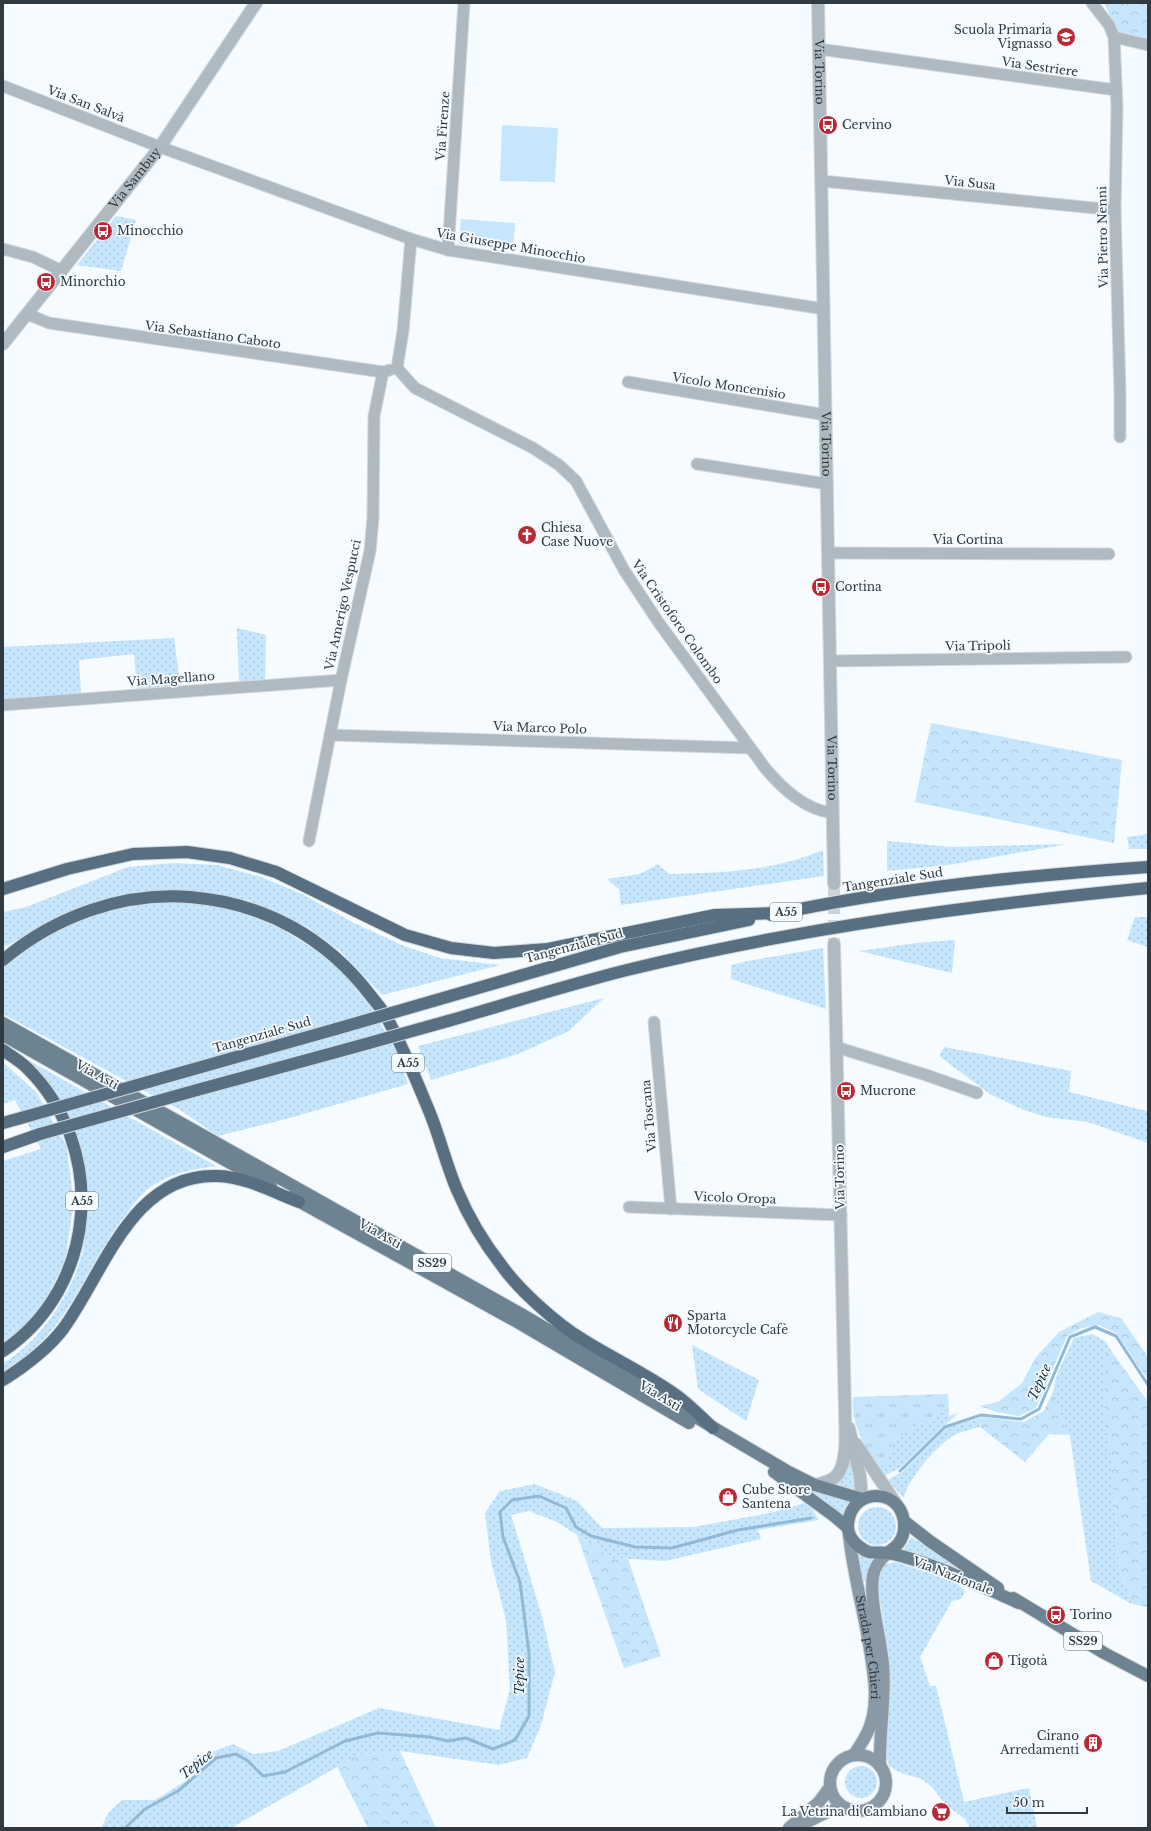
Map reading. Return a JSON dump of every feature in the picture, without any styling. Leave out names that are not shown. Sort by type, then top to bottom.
[{"type":"highway","points":[[3,889],[67,869],[133,854],[187,852],[230,858],[276,872],[405,935],[451,948],[494,954],[548,949],[715,915],[777,913]]},
{"type":"highway","name":"Tangenziale Sud","points":[[3,1123],[620,947],[777,913],[903,892],[1032,875],[1148,867]]},
{"type":"highway","name":"A55","points":[[3,1147],[40,1134],[627,970],[765,941],[904,916],[1033,899],[1148,888]]},
{"type":"highway","name":"A55","points":[[3,960],[19,946],[62,921],[96,908],[134,899],[174,896],[213,899],[255,909],[292,926],[324,946],[354,974],[387,1018],[428,1107],[457,1191],[479,1233],[503,1268],[539,1305],[579,1338],[676,1395],[713,1428]]},
{"type":"highway","name":"A55","points":[[3,1050],[27,1068],[47,1091],[61,1115],[76,1155],[81,1181],[82,1218],[75,1252],[63,1284],[41,1318],[15,1343],[3,1351]]},
{"type":"highway","points":[[3,1143],[40,1134]]},
{"type":"highway","points":[[3,1380],[31,1362],[62,1330],[123,1230],[154,1196],[177,1183],[196,1177],[219,1176],[243,1180],[299,1202]]},
{"type":"main road","name":"Via Asti","points":[[3,1023],[523,1314],[780,1467],[815,1485],[862,1499]]},
{"type":"main road","name":"Via Asti","points":[[3,1034],[299,1202],[519,1322],[785,1479],[834,1516],[848,1532]]},
{"type":"main road","points":[[848,1532],[849,1516],[854,1506],[862,1499],[872,1496],[884,1496],[895,1502]]},
{"type":"main road","name":"Via Nazionale","points":[[895,1502],[901,1510],[904,1521],[931,1542],[1019,1603],[1104,1653],[1148,1676]]},
{"type":"main road","points":[[887,1553],[897,1546],[903,1535],[904,1521]]},
{"type":"main road","name":"Via Nazionale","points":[[848,1532],[856,1545],[865,1551],[875,1554],[887,1553],[924,1563],[1019,1603]]},
{"type":"main road","name":"Strada per Chieri","points":[[848,1532],[852,1562],[866,1629],[875,1685],[871,1724],[862,1743],[854,1755]]},
{"type":"main road","name":"Strada per Chieri","points":[[880,1766],[884,1696],[883,1665],[872,1588],[873,1575],[879,1562],[887,1553]]},
{"type":"main road","points":[[795,1828],[829,1811],[846,1808],[861,1810],[875,1804],[880,1799],[885,1785],[885,1777],[880,1766],[868,1757],[854,1755],[845,1758],[836,1766],[830,1778],[830,1787],[835,1799],[846,1808]]},
{"type":"main road","points":[[789,1828],[818,1802],[830,1787]]},
{"type":"street","name":"Via Sambuy","points":[[3,344],[160,147],[256,3]]},
{"type":"street","name":"Via Firenze","points":[[448,250],[464,3]]},
{"type":"street","name":"Via Torino","points":[[818,3],[834,884]]},
{"type":"street","points":[[1092,3],[1109,25],[1114,37],[1148,44]]},
{"type":"street","name":"Via Pietro Nenni","points":[[1114,37],[1116,90],[1115,210],[1120,437]]},
{"type":"street","name":"Via Sestriere","points":[[819,49],[1116,90]]},
{"type":"street","name":"Via San Salvà","points":[[3,86],[160,147]]},
{"type":"street","name":"Via Giuseppe Minocchio","points":[[160,147],[411,239],[448,250],[824,309]]},
{"type":"street","name":"Via Susa","points":[[822,182],[1115,210]]},
{"type":"street","points":[[397,368],[403,331],[411,239]]},
{"type":"street","points":[[3,249],[33,257],[62,271]]},
{"type":"street","name":"Via Sebastiano Caboto","points":[[27,314],[49,323],[383,372],[397,368]]},
{"type":"street","name":"Via Cristoforo Colombo","points":[[397,368],[415,388],[533,448],[559,465],[576,481],[624,570],[659,623],[750,748],[782,787],[813,808],[819,811],[832,813]]},
{"type":"street","name":"Via Amerigo Vespucci","points":[[308,841],[341,680],[370,551],[373,518],[374,416],[383,372]]},
{"type":"street","name":"Vicolo Moncenisio","points":[[628,382],[826,415]]},
{"type":"street","points":[[697,464],[827,484]]},
{"type":"street","name":"Via Cortina","points":[[828,553],[1109,554]]},
{"type":"street","name":"Via Tripoli","points":[[830,661],[1126,657]]},
{"type":"street","name":"Via Magellano","points":[[3,705],[341,680]]},
{"type":"street","name":"Via Marco Polo","points":[[330,735],[750,748]]},
{"type":"street","name":"Via Torino","points":[[815,1485],[834,1478],[842,1468],[844,1454],[845,1411],[834,944]]},
{"type":"street","name":"Via Toscana","points":[[654,1022],[671,1209]]},
{"type":"street","points":[[836,1047],[926,1075],[977,1093]]},
{"type":"street","name":"Vicolo Oropa","points":[[629,1207],[841,1215]]},
{"type":"street","name":"Via Torino","points":[[845,1411],[860,1476],[862,1499]]},
{"type":"street","name":"Via Torino","points":[[851,1436],[870,1468],[895,1502]]},
{"type":"green space","points":[[1104,3],[1148,3],[1148,42],[1117,35],[1116,28]]},
{"type":"green space","points":[[502,125],[558,128],[555,182],[500,181]]},
{"type":"green space","points":[[116,216],[136,220],[121,271],[77,265]]},
{"type":"green space","points":[[461,219],[515,223],[513,249],[459,244]]},
{"type":"green space","points":[[237,628],[266,635],[265,683],[239,684]]},
{"type":"green space","points":[[174,638],[181,689],[137,689],[134,654],[79,660],[81,693],[3,699],[3,647]]},
{"type":"green space","points":[[931,723],[1122,760],[1114,843],[915,802]]},
{"type":"green space","points":[[1148,834],[1148,849],[1129,849],[1127,837]]},
{"type":"green space","points":[[887,841],[952,847],[1068,844],[949,865],[887,871]]},
{"type":"green space","points":[[823,850],[824,876],[621,905],[619,889],[607,879],[640,874],[658,864],[669,874],[748,870],[786,862]]},
{"type":"green space","points":[[173,863],[217,865],[261,877],[302,894],[352,922],[404,946],[440,958],[500,965],[382,995],[340,951],[307,927],[247,900],[198,892],[152,891],[103,901],[48,922],[3,948],[3,912],[26,907],[128,867]]},
{"type":"green space","points":[[173,902],[211,905],[249,915],[283,930],[319,952],[348,977],[368,1001],[397,1054],[408,1084],[293,1117],[218,1136],[180,1110],[3,1014],[3,968],[24,950],[48,934],[74,921],[100,912],[146,904]]},
{"type":"green space","points":[[1135,917],[1148,917],[1148,947],[1127,940]]},
{"type":"green space","points":[[955,940],[952,973],[859,951],[916,943]]},
{"type":"green space","points":[[823,948],[826,1009],[731,979],[731,965]]},
{"type":"green space","points":[[604,998],[569,1031],[518,1054],[431,1080],[418,1046]]},
{"type":"green space","points":[[944,1047],[1071,1071],[1069,1092],[1147,1111],[1148,1143],[1088,1122],[1046,1117],[1021,1109],[990,1094],[939,1056]]},
{"type":"green space","points":[[30,1061],[216,1166],[191,1170],[175,1175],[159,1182],[143,1193],[120,1222],[70,1305],[56,1325],[41,1343],[23,1359],[3,1372],[3,1363],[16,1355],[28,1344],[51,1318],[61,1303],[76,1273],[83,1250],[85,1232],[86,1189],[81,1146],[63,1110]]},
{"type":"green space","points":[[3,1062],[37,1093],[66,1145],[74,1201],[65,1261],[44,1303],[13,1337],[3,1344],[3,1161],[41,1149],[15,1100],[3,1104]]},
{"type":"green space","points":[[1098,1312],[1121,1318],[1148,1357],[1148,1380],[1116,1333],[1099,1325],[1082,1328],[1067,1336],[1036,1408],[1019,1416],[997,1412],[979,1406],[998,1402],[1022,1383],[1036,1357],[1059,1332]]},
{"type":"green space","points":[[1092,1334],[1105,1341],[1112,1352],[1105,1349],[1119,1573],[1127,1586],[1132,1604],[1091,1581],[1070,1436],[1059,1413],[1054,1394],[1057,1376],[1074,1338]]},
{"type":"green space","points":[[692,1345],[759,1380],[746,1421],[698,1389]]},
{"type":"green space","points":[[1105,1349],[1112,1352],[1148,1402],[1148,1607],[1132,1604],[1127,1586],[1119,1573],[1115,1505],[1105,1409]]},
{"type":"green space","points":[[1054,1389],[1061,1418],[1070,1435],[1049,1434],[1025,1462],[980,1427],[983,1417],[1024,1422],[1044,1411]]},
{"type":"green space","points":[[948,1394],[949,1407],[930,1420],[916,1425],[893,1444],[888,1461],[878,1468],[868,1452],[856,1425],[853,1397]]},
{"type":"green space","points":[[949,1407],[949,1416],[958,1413],[900,1468],[884,1476],[878,1468],[888,1461],[893,1444],[916,1425],[930,1420]]},
{"type":"green space","points":[[983,1417],[980,1427],[956,1434],[933,1453],[911,1481],[904,1498],[888,1480],[902,1472],[946,1428]]},
{"type":"green space","points":[[850,1463],[854,1469],[857,1491],[832,1484]]},
{"type":"green space","points":[[535,1484],[577,1501],[602,1528],[694,1527],[774,1512],[808,1502],[819,1520],[758,1530],[761,1539],[665,1561],[613,1558],[557,1522],[529,1511],[511,1515],[541,1613],[555,1672],[541,1725],[527,1758],[499,1765],[400,1751],[358,1755],[231,1828],[101,1828],[109,1812],[122,1800],[155,1800],[197,1774],[193,1759],[233,1744],[253,1754],[278,1751],[379,1708],[499,1730],[510,1689],[506,1620],[491,1561],[485,1513],[500,1491]]},
{"type":"green space","points":[[810,1486],[851,1502],[844,1513],[844,1516],[809,1490]]},
{"type":"green space","points":[[873,1507],[881,1507],[891,1512],[895,1519],[895,1533],[891,1540],[881,1545],[873,1545],[863,1540],[861,1537],[858,1530],[858,1522],[863,1512],[866,1510]]},
{"type":"green space","points":[[577,1535],[613,1558],[628,1559],[661,1656],[624,1668]]},
{"type":"green space","points":[[911,1537],[955,1564],[958,1569],[903,1551]]},
{"type":"green space","points":[[857,1554],[873,1561],[866,1582],[863,1580]]},
{"type":"green space","points":[[896,1562],[955,1582],[965,1591],[961,1599],[952,1601],[920,1657],[930,1686],[936,1686],[964,1802],[1029,1788],[1037,1828],[970,1828],[965,1819],[946,1805],[932,1787],[922,1779],[901,1773],[889,1766],[886,1755],[890,1700],[890,1666],[879,1592],[879,1574],[886,1564]]},
{"type":"green space","points":[[400,1751],[436,1828],[368,1828],[337,1767],[358,1755]]},
{"type":"green space","points":[[858,1766],[864,1766],[874,1773],[877,1782],[876,1788],[870,1795],[864,1798],[858,1798],[848,1791],[845,1785],[845,1779],[852,1769]]},
{"type":"waterway","name":"Tepice","points":[[900,1471],[945,1427],[981,1415],[1021,1419],[1039,1409],[1070,1337],[1095,1327],[1116,1336],[1148,1385]]},
{"type":"waterway","name":"Tepice","points":[[125,1828],[145,1809],[178,1791],[216,1758],[236,1754],[248,1761],[263,1776],[285,1772],[345,1741],[378,1733],[430,1737],[448,1741],[466,1738],[493,1749],[515,1740],[529,1716],[529,1653],[520,1582],[503,1537],[500,1512],[512,1500],[539,1496],[566,1508],[576,1527],[591,1536],[635,1547],[672,1548],[738,1530],[811,1518]]},
{"type":"tunnel","points":[[834,884],[834,944]]},
{"type":"place","name":"Scuola Primaria Vignasso","points":[[1066,37]]},
{"type":"place","name":"Cervino","points":[[828,125]]},
{"type":"place","name":"Minocchio","points":[[103,231]]},
{"type":"place","name":"Minorchio","points":[[46,282]]},
{"type":"place","name":"Chiesa Case Nuove","points":[[527,535]]},
{"type":"place","name":"Cortina","points":[[821,587]]},
{"type":"place","name":"Mucrone","points":[[846,1091]]},
{"type":"place","name":"Sparta Motorcycle Cafè","points":[[673,1323]]},
{"type":"place","name":"Cube Store Santena","points":[[728,1497]]},
{"type":"place","name":"Torino","points":[[1056,1615]]},
{"type":"place","name":"Tigotà","points":[[994,1661]]},
{"type":"place","name":"Cirano Arredamenti","points":[[1093,1743]]},
{"type":"place","name":"La Vetrina di Cambiano","points":[[941,1812]]}]
